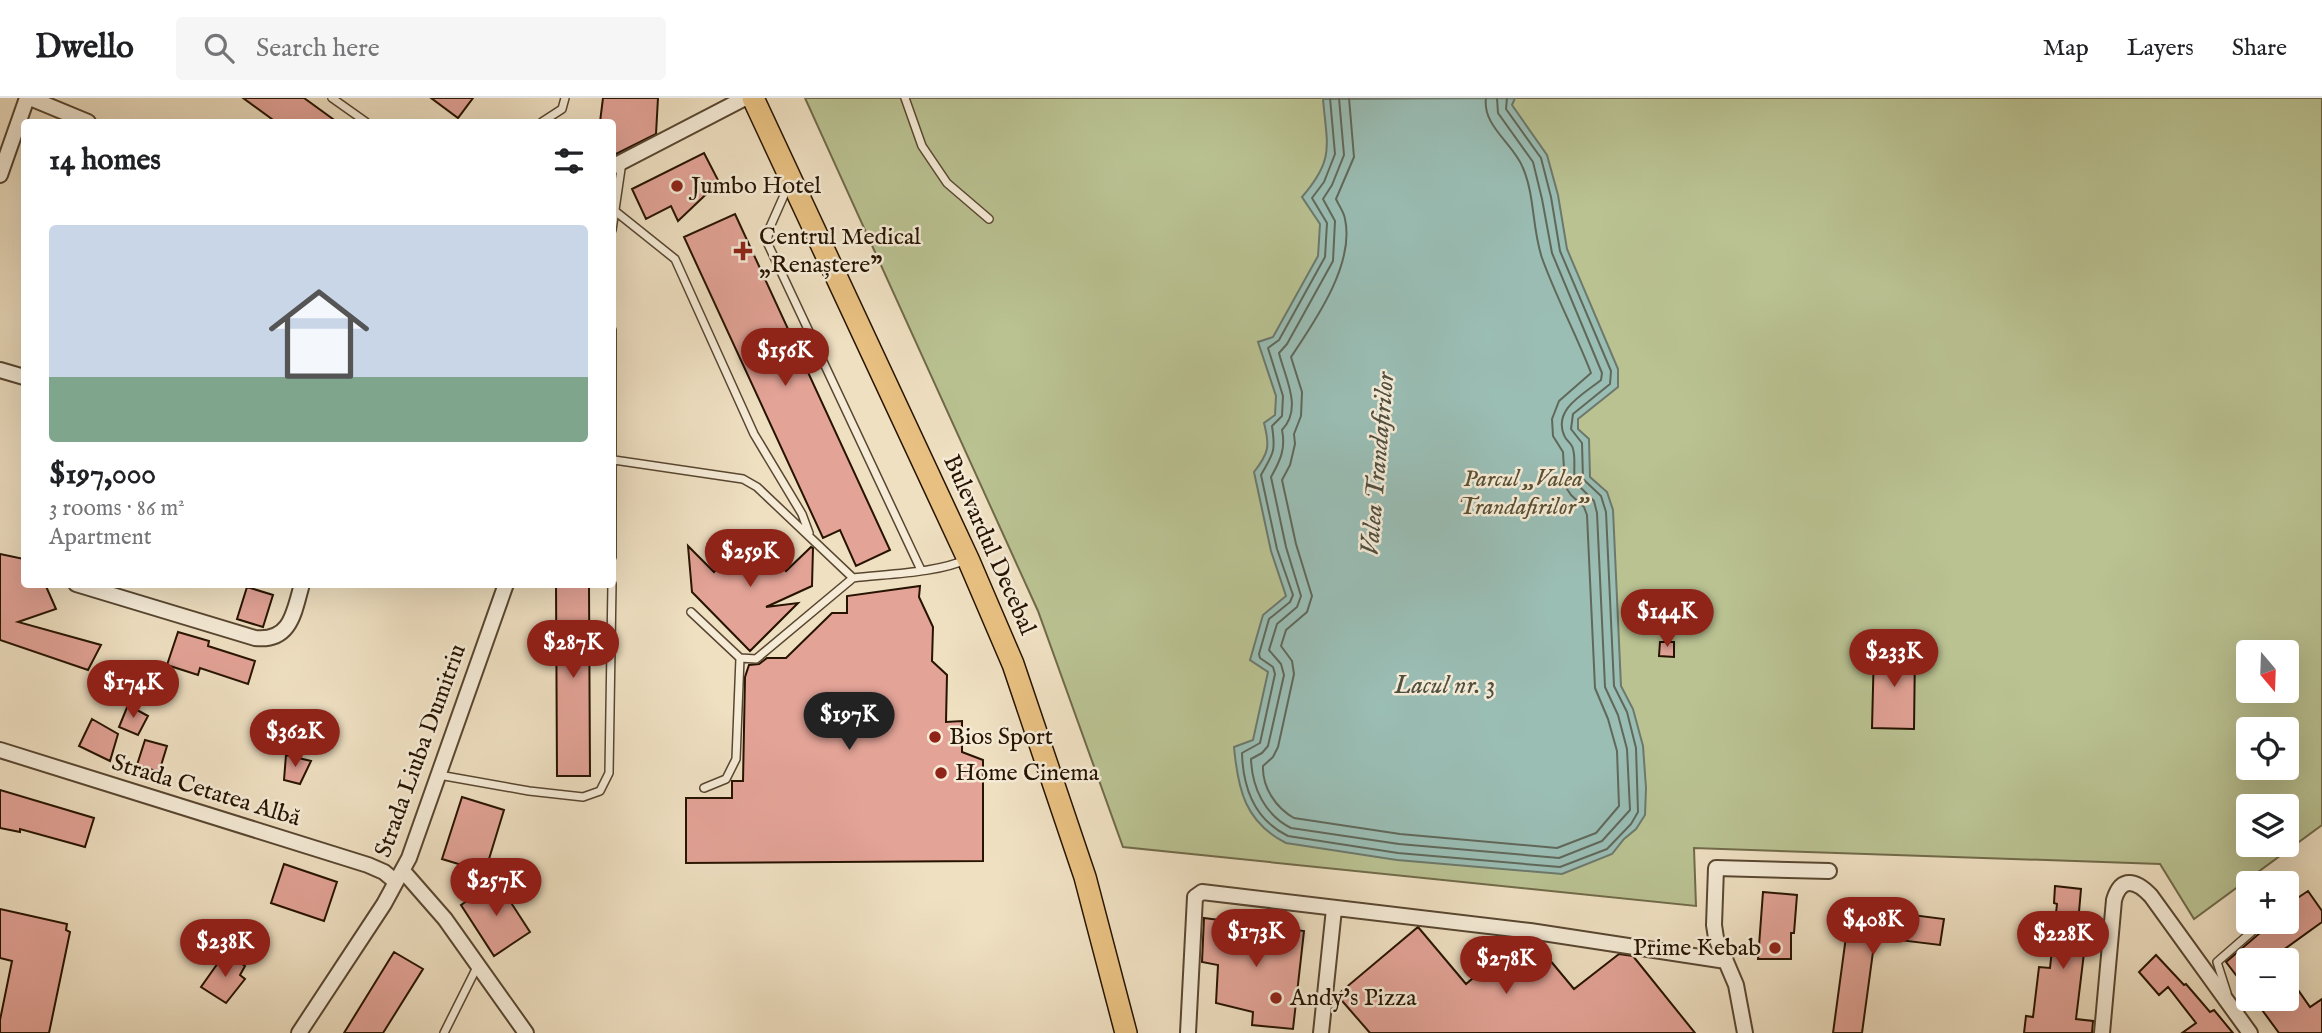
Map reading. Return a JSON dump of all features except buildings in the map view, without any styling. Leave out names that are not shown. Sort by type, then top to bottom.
[{"type":"main road","name":"Bulevardul Decebal","points":[[752,98],[968,559],[1013,664],[1064,809],[1100,930],[1126,1033]]},
{"type":"street","points":[[21,119],[29,98],[81,119]]},
{"type":"street","points":[[617,165],[745,98]]},
{"type":"street","points":[[0,175],[21,119]]},
{"type":"street","points":[[0,370],[21,376]]},
{"type":"street","points":[[89,588],[265,639],[275,637],[286,628],[301,588]]},
{"type":"street","name":"Strada Liuba Dumitriu","points":[[299,1033],[400,876],[439,775],[505,588]]},
{"type":"street","name":"Strada Cetatea Albă","points":[[0,750],[400,876],[445,919],[526,1033]]},
{"type":"street","points":[[1745,1033],[1736,985],[1716,937],[1716,868],[1829,871]]},
{"type":"street","points":[[2102,1033],[2114,901],[2117,889],[2131,883],[2138,885],[2151,896],[2250,1033]]},
{"type":"street","points":[[1188,1033],[1192,921],[1195,897],[1202,892],[1530,931],[1726,961]]},
{"type":"street","points":[[1321,1033],[1334,909]]},
{"type":"lane","points":[[332,98],[362,119]]},
{"type":"lane","points":[[547,119],[562,109],[565,98]]},
{"type":"lane","points":[[905,98],[922,146],[947,183],[989,219]]},
{"type":"lane","points":[[616,188],[617,165]]},
{"type":"lane","points":[[791,180],[770,227],[767,242],[920,570]]},
{"type":"lane","points":[[616,212],[676,259],[754,434],[802,514],[810,537]]},
{"type":"lane","points":[[616,460],[743,479],[757,487],[853,578]]},
{"type":"lane","points":[[691,612],[740,658],[756,659],[853,578],[958,564],[968,559]]},
{"type":"lane","points":[[439,775],[529,791],[583,797],[600,791],[609,773],[612,588]]},
{"type":"lane","points":[[704,788],[726,779],[736,760],[740,658]]},
{"type":"lane","points":[[2236,1014],[2217,962],[2249,934]]},
{"type":"lane","points":[[444,1033],[478,964]]},
{"type":"green space","name":"Parcul „Valea Trandafirilor”","points":[[805,98],[2322,98],[2322,825],[2299,842],[2299,794],[2236,794],[2236,857],[2278,857],[2259,871],[2236,871],[2236,888],[2194,919],[2160,864],[1694,848],[1696,906],[1123,847],[1038,611]]},
{"type":"water","name":"Lacul nr. 3","points":[[1515,98],[1512,105],[1547,155],[1558,195],[1567,249],[1618,369],[1618,387],[1578,419],[1578,429],[1589,439],[1590,477],[1607,492],[1613,510],[1621,686],[1633,709],[1643,746],[1645,815],[1636,829],[1612,854],[1562,874],[1397,860],[1286,843],[1261,825],[1246,803],[1238,777],[1234,747],[1253,740],[1268,672],[1250,660],[1263,615],[1286,596],[1271,551],[1254,472],[1267,449],[1264,423],[1275,415],[1276,396],[1258,342],[1273,337],[1318,256],[1320,224],[1302,197],[1313,184],[1324,162],[1327,141],[1323,99]]},
{"type":"place","name":"Jumbo Hotel","points":[[677,186]]},
{"type":"place","name":"Centrul Medical „Renaștere”","points":[[743,251]]},
{"type":"place","name":"Bios Sport","points":[[935,737]]},
{"type":"place","name":"Home Cinema","points":[[941,773]]},
{"type":"place","name":"Prime Kebab","points":[[1775,948]]},
{"type":"place","name":"Andy's Pizza","points":[[1276,998]]},
{"type":"water label","name":"Valea Trandafirilor","points":[[1378,464]]}]
